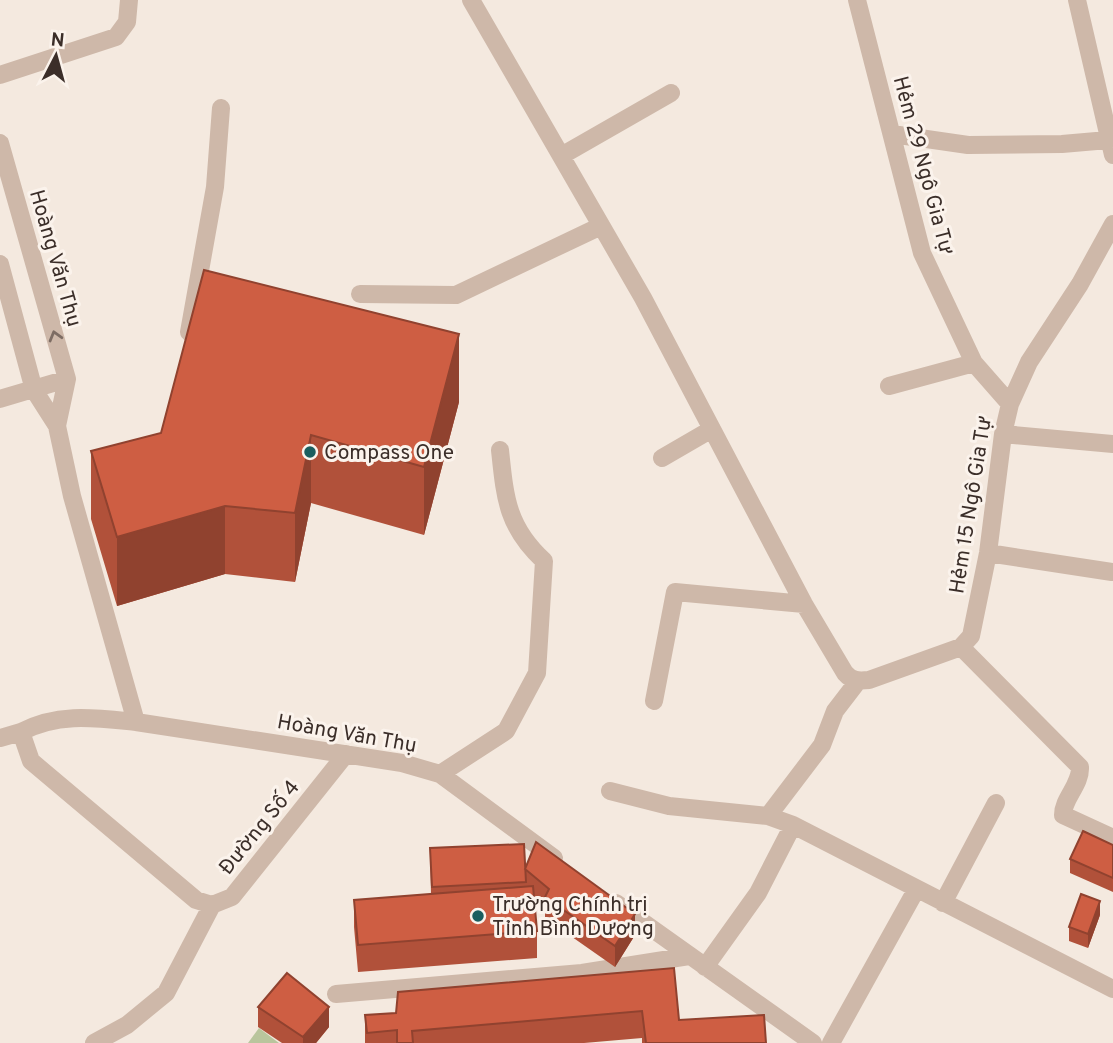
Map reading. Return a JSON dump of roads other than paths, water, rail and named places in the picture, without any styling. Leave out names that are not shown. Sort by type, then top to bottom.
[{"type":"street","points":[[0,75],[116,37],[127,22],[129,0]]},
{"type":"street","points":[[471,0],[643,298],[804,604],[845,673],[858,681],[869,680],[961,647],[1080,767],[1080,776],[1063,809],[1063,815],[1113,838]]},
{"type":"street","name":"Hẻm 29 Ngô Gia Tự","points":[[857,0],[922,253],[974,363],[1010,404]]},
{"type":"street","points":[[892,134],[968,145],[1062,144],[1110,147],[1077,0]]},
{"type":"street","points":[[561,156],[671,93]]},
{"type":"street","points":[[186,353],[215,187],[221,108]]},
{"type":"street","name":"Hoàng Văn Thụ","points":[[0,143],[67,379],[57,426]]},
{"type":"street","name":"Hẻm 15 Ngô Gia Tự","points":[[961,647],[971,636],[988,553],[1003,434],[1010,404],[1029,362],[1080,284],[1113,224]]},
{"type":"street","points":[[360,294],[456,295],[601,226]]},
{"type":"street","name":"Hoàng Văn Thụ","points":[[0,264],[34,390],[57,426],[78,494],[108,601],[136,722],[402,763],[440,774],[564,865]]},
{"type":"street","points":[[888,386],[974,363]]},
{"type":"street","points":[[0,399],[67,379]]},
{"type":"street","points":[[662,458],[712,429]]},
{"type":"street","points":[[1003,434],[1113,444]]},
{"type":"street","points":[[440,774],[506,732],[537,673],[544,561],[525,543],[505,498],[500,450]]},
{"type":"street","points":[[988,553],[1112,572]]},
{"type":"street","points":[[654,701],[676,592],[804,604]]},
{"type":"street","points":[[768,816],[822,745],[835,711],[858,681]]},
{"type":"street","points":[[0,738],[22,732],[38,723],[83,716],[136,722]]},
{"type":"street","points":[[22,732],[31,761],[195,900],[212,905]]},
{"type":"street","name":"Đường Số 4","points":[[94,1043],[127,1024],[166,993],[212,905],[232,897],[346,754]]},
{"type":"street","points":[[610,791],[669,806],[768,816],[793,825],[1113,989]]},
{"type":"street","points":[[943,903],[996,803]]},
{"type":"street","points":[[705,967],[758,893],[793,825]]},
{"type":"street","points":[[831,1043],[916,890]]},
{"type":"street","points":[[606,895],[813,1043]]},
{"type":"street","points":[[336,994],[582,973],[689,956]]},
{"type":"place","name":"Compass One","points":[[310,452]]},
{"type":"place","name":"Trường Chính trị Tỉnh Bình Dương","points":[[478,916]]}]
